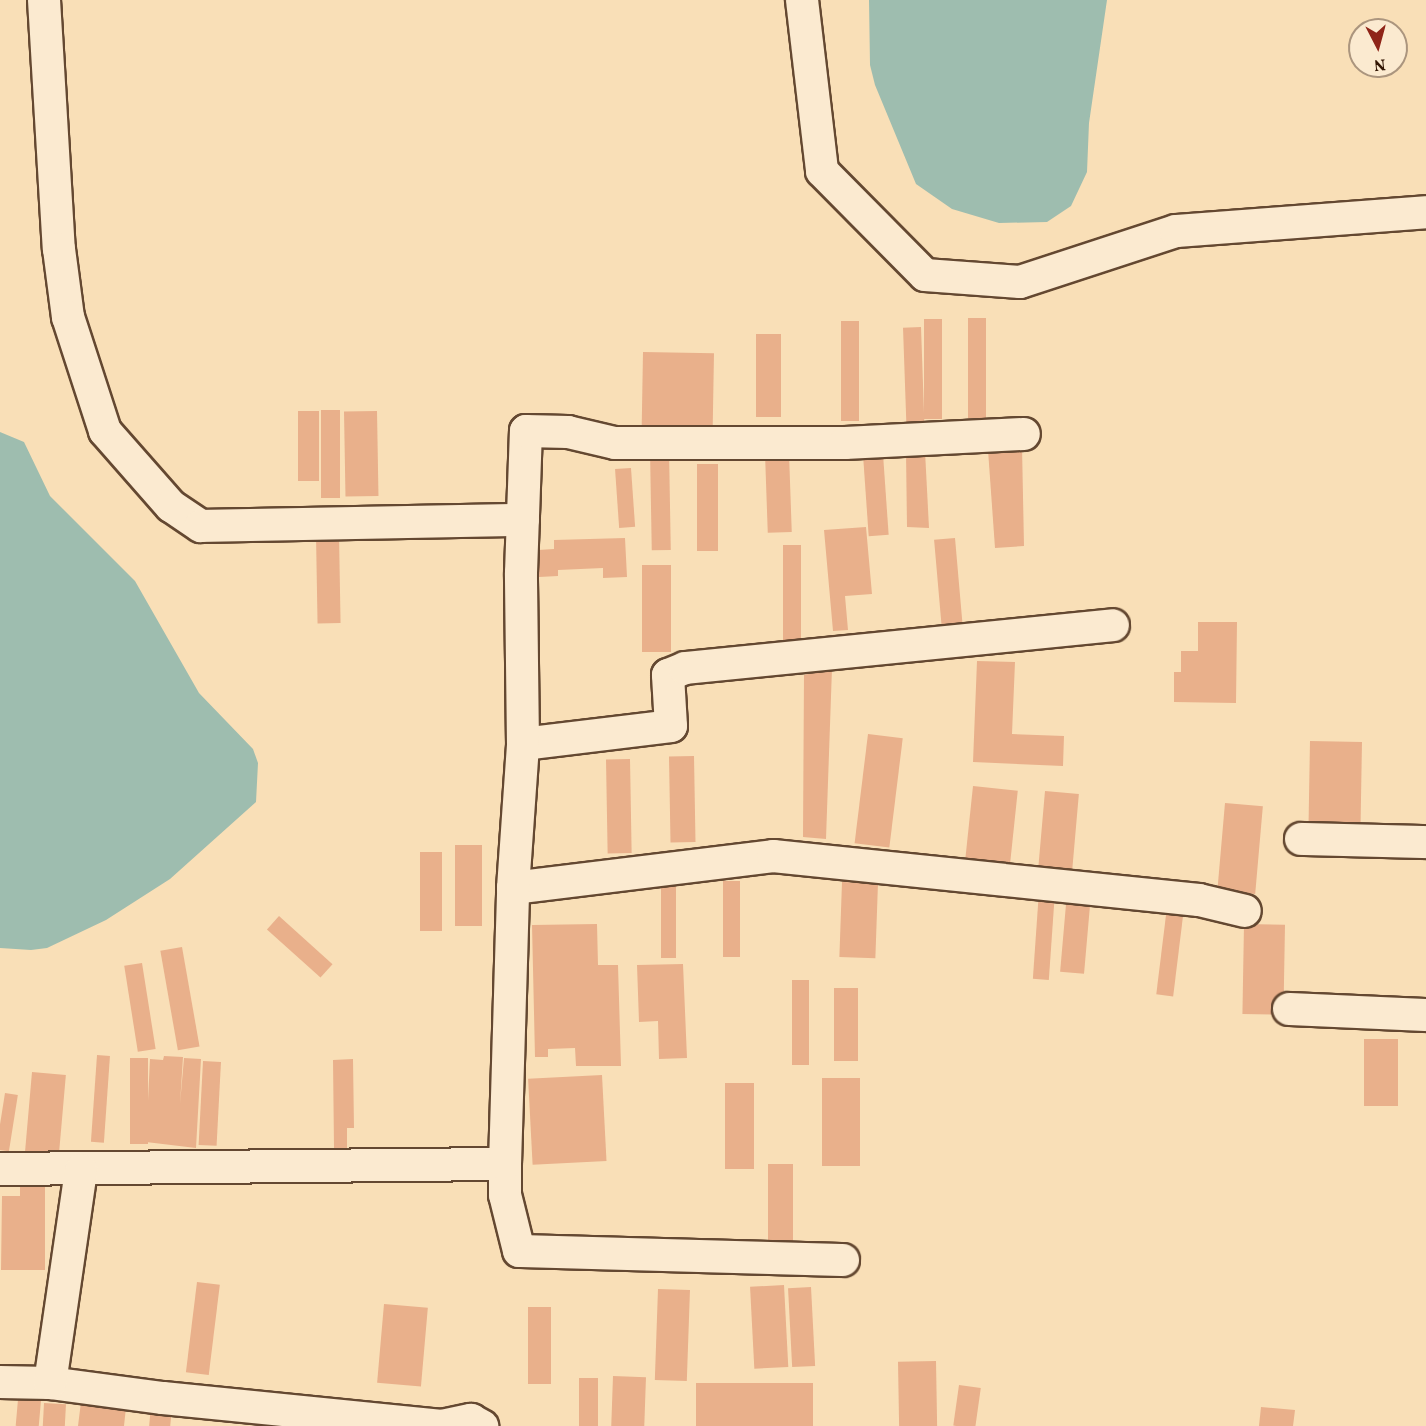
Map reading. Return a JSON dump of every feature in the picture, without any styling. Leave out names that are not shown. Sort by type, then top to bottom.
[{"type":"street","points":[[44,0],[59,249],[68,317],[105,431],[171,506],[201,526],[523,520]]},
{"type":"street","points":[[802,0],[822,171],[925,275],[1020,282],[1176,231],[1426,212]]},
{"type":"street","points":[[843,1260],[519,1251],[505,1195],[505,1164],[513,888],[523,744],[521,573],[526,431],[568,432],[615,443],[845,443],[1024,434]]},
{"type":"street","points":[[523,744],[671,726],[668,675],[686,668],[1113,625]]},
{"type":"street","points":[[1301,839],[1426,842]]},
{"type":"street","points":[[513,888],[772,856],[1199,900],[1245,911]]},
{"type":"street","points":[[1290,1009],[1426,1015]]},
{"type":"street","points":[[0,1169],[81,1170],[505,1164]]},
{"type":"street","points":[[50,1383],[81,1170]]},
{"type":"street","points":[[0,1382],[50,1383],[163,1398],[442,1426],[471,1420],[482,1426]]},
{"type":"shaded area","points":[[869,0],[1107,0],[1089,123],[1087,172],[1071,206],[1047,222],[999,223],[952,209],[916,184],[875,85],[870,65]]},
{"type":"shaded area","points":[[0,432],[24,442],[50,496],[135,581],[199,693],[253,749],[258,763],[256,802],[170,879],[106,920],[47,948],[31,950],[0,948]]},
{"type":"building","points":[[968,318],[986,318],[986,418],[968,418]]},
{"type":"building","points":[[924,319],[942,319],[942,419],[924,419]]},
{"type":"building","points":[[841,321],[859,321],[859,421],[841,421]]},
{"type":"building","points":[[921,327],[924,427],[907,428],[903,328]]},
{"type":"building","points":[[756,334],[781,334],[781,417],[756,417]]},
{"type":"building","points":[[643,352],[714,353],[713,429],[642,428]]},
{"type":"building","points":[[321,410],[340,410],[340,498],[321,498]]},
{"type":"building","points":[[298,411],[319,411],[319,481],[298,481]]},
{"type":"building","points":[[377,411],[378,496],[345,497],[344,412]]},
{"type":"building","points":[[1022,446],[1024,546],[995,548],[988,450]]},
{"type":"building","points":[[650,449],[669,449],[671,550],[652,550]]},
{"type":"building","points":[[906,451],[925,451],[929,528],[907,527]]},
{"type":"building","points":[[789,453],[792,532],[768,533],[765,454]]},
{"type":"building","points":[[883,454],[889,535],[869,536],[863,455]]},
{"type":"building","points":[[697,464],[718,464],[718,551],[697,551]]},
{"type":"building","points":[[631,468],[635,527],[619,528],[615,469]]},
{"type":"building","points":[[866,527],[872,594],[845,596],[848,630],[833,631],[824,530]]},
{"type":"building","points":[[316,534],[339,534],[341,623],[318,623]]},
{"type":"building","points":[[625,538],[627,577],[603,578],[603,568],[558,570],[558,576],[539,577],[538,550],[554,549],[554,540]]},
{"type":"building","points":[[955,538],[963,632],[942,633],[934,540]]},
{"type":"building","points":[[783,545],[801,545],[801,645],[783,645]]},
{"type":"building","points":[[642,565],[671,565],[671,652],[642,652]]},
{"type":"building","points":[[1198,622],[1237,622],[1236,703],[1174,702],[1174,672],[1181,672],[1181,651],[1198,651]]},
{"type":"building","points":[[977,661],[1015,662],[1012,734],[1064,736],[1063,766],[973,762]]},
{"type":"building","points":[[832,668],[826,839],[803,837],[804,675]]},
{"type":"building","points":[[868,734],[903,738],[889,847],[855,843]]},
{"type":"building","points":[[1310,741],[1362,742],[1361,827],[1309,826]]},
{"type":"building","points":[[669,756],[694,756],[696,842],[671,842]]},
{"type":"building","points":[[606,759],[630,759],[632,853],[608,853]]},
{"type":"building","points":[[973,786],[1018,791],[1009,872],[964,868]]},
{"type":"building","points":[[1045,791],[1079,794],[1072,874],[1038,871]]},
{"type":"building","points":[[1225,803],[1263,806],[1255,894],[1217,891]]},
{"type":"building","points":[[455,845],[482,845],[482,926],[455,926]]},
{"type":"building","points":[[420,852],[442,852],[442,931],[420,931]]},
{"type":"building","points":[[661,881],[676,881],[676,958],[661,958]]},
{"type":"building","points":[[723,881],[740,881],[740,957],[723,957]]},
{"type":"building","points":[[842,882],[878,883],[875,958],[839,957]]},
{"type":"building","points":[[1039,891],[1055,892],[1049,980],[1033,979]]},
{"type":"building","points":[[1067,893],[1091,895],[1084,974],[1060,972]]},
{"type":"building","points":[[1167,907],[1184,909],[1173,996],[1156,994]]},
{"type":"building","points":[[279,916],[333,964],[320,978],[267,929]]},
{"type":"building","points":[[597,924],[598,965],[618,965],[621,1066],[576,1066],[575,1048],[548,1049],[548,1057],[535,1057],[532,925]]},
{"type":"building","points":[[1244,924],[1285,925],[1283,1015],[1242,1014]]},
{"type":"building","points":[[182,947],[200,1046],[178,1050],[160,951]]},
{"type":"building","points":[[142,963],[156,1049],[138,1052],[124,966]]},
{"type":"building","points":[[683,964],[687,1058],[659,1059],[658,1021],[639,1022],[637,965]]},
{"type":"building","points":[[792,980],[809,980],[809,1065],[792,1065]]},
{"type":"building","points":[[834,988],[858,988],[858,1061],[834,1061]]},
{"type":"building","points":[[1364,1039],[1398,1039],[1398,1106],[1364,1106]]},
{"type":"building","points":[[97,1055],[110,1056],[104,1143],[91,1142]]},
{"type":"building","points":[[164,1056],[183,1057],[180,1104],[184,1058],[201,1059],[196,1148],[146,1142],[150,1059],[163,1060]]},
{"type":"building","points":[[130,1058],[148,1058],[148,1144],[130,1144]]},
{"type":"building","points":[[353,1059],[354,1128],[347,1128],[347,1148],[334,1148],[333,1060]]},
{"type":"building","points":[[203,1061],[221,1062],[217,1146],[199,1145]]},
{"type":"building","points":[[32,1072],[66,1075],[58,1166],[24,1163]]},
{"type":"building","points":[[602,1075],[607,1161],[533,1165],[528,1079]]},
{"type":"building","points":[[822,1078],[860,1078],[860,1166],[822,1166]]},
{"type":"building","points":[[725,1083],[754,1083],[754,1169],[725,1169]]},
{"type":"building","points":[[5,1093],[18,1095],[9,1151],[0,1150],[0,1125]]},
{"type":"building","points":[[768,1164],[793,1164],[793,1249],[768,1249]]},
{"type":"building","points":[[20,1186],[45,1186],[45,1270],[1,1270],[2,1196],[20,1196]]},
{"type":"building","points":[[197,1282],[220,1285],[209,1375],[186,1372]]},
{"type":"building","points":[[784,1285],[788,1367],[754,1369],[750,1287]]},
{"type":"building","points":[[811,1287],[815,1366],[792,1367],[788,1288]]},
{"type":"building","points":[[658,1289],[690,1290],[687,1381],[655,1380]]},
{"type":"building","points":[[384,1304],[428,1308],[421,1387],[377,1383]]},
{"type":"building","points":[[528,1307],[551,1307],[551,1384],[528,1384]]},
{"type":"building","points":[[936,1361],[937,1426],[899,1426],[898,1362]]},
{"type":"building","points":[[613,1376],[646,1377],[644,1426],[611,1426]]},
{"type":"building","points":[[579,1378],[598,1378],[598,1426],[579,1426]]},
{"type":"building","points":[[696,1383],[813,1383],[813,1426],[696,1426]]},
{"type":"building","points":[[959,1385],[981,1388],[975,1426],[953,1426]]},
{"type":"building","points":[[19,1388],[42,1390],[39,1426],[16,1426]]},
{"type":"building","points":[[81,1402],[126,1407],[124,1426],[78,1426]]},
{"type":"building","points":[[44,1403],[66,1404],[65,1426],[43,1426]]},
{"type":"building","points":[[151,1405],[172,1407],[170,1426],[149,1426]]},
{"type":"building","points":[[1261,1407],[1295,1410],[1293,1426],[1259,1426]]}]
